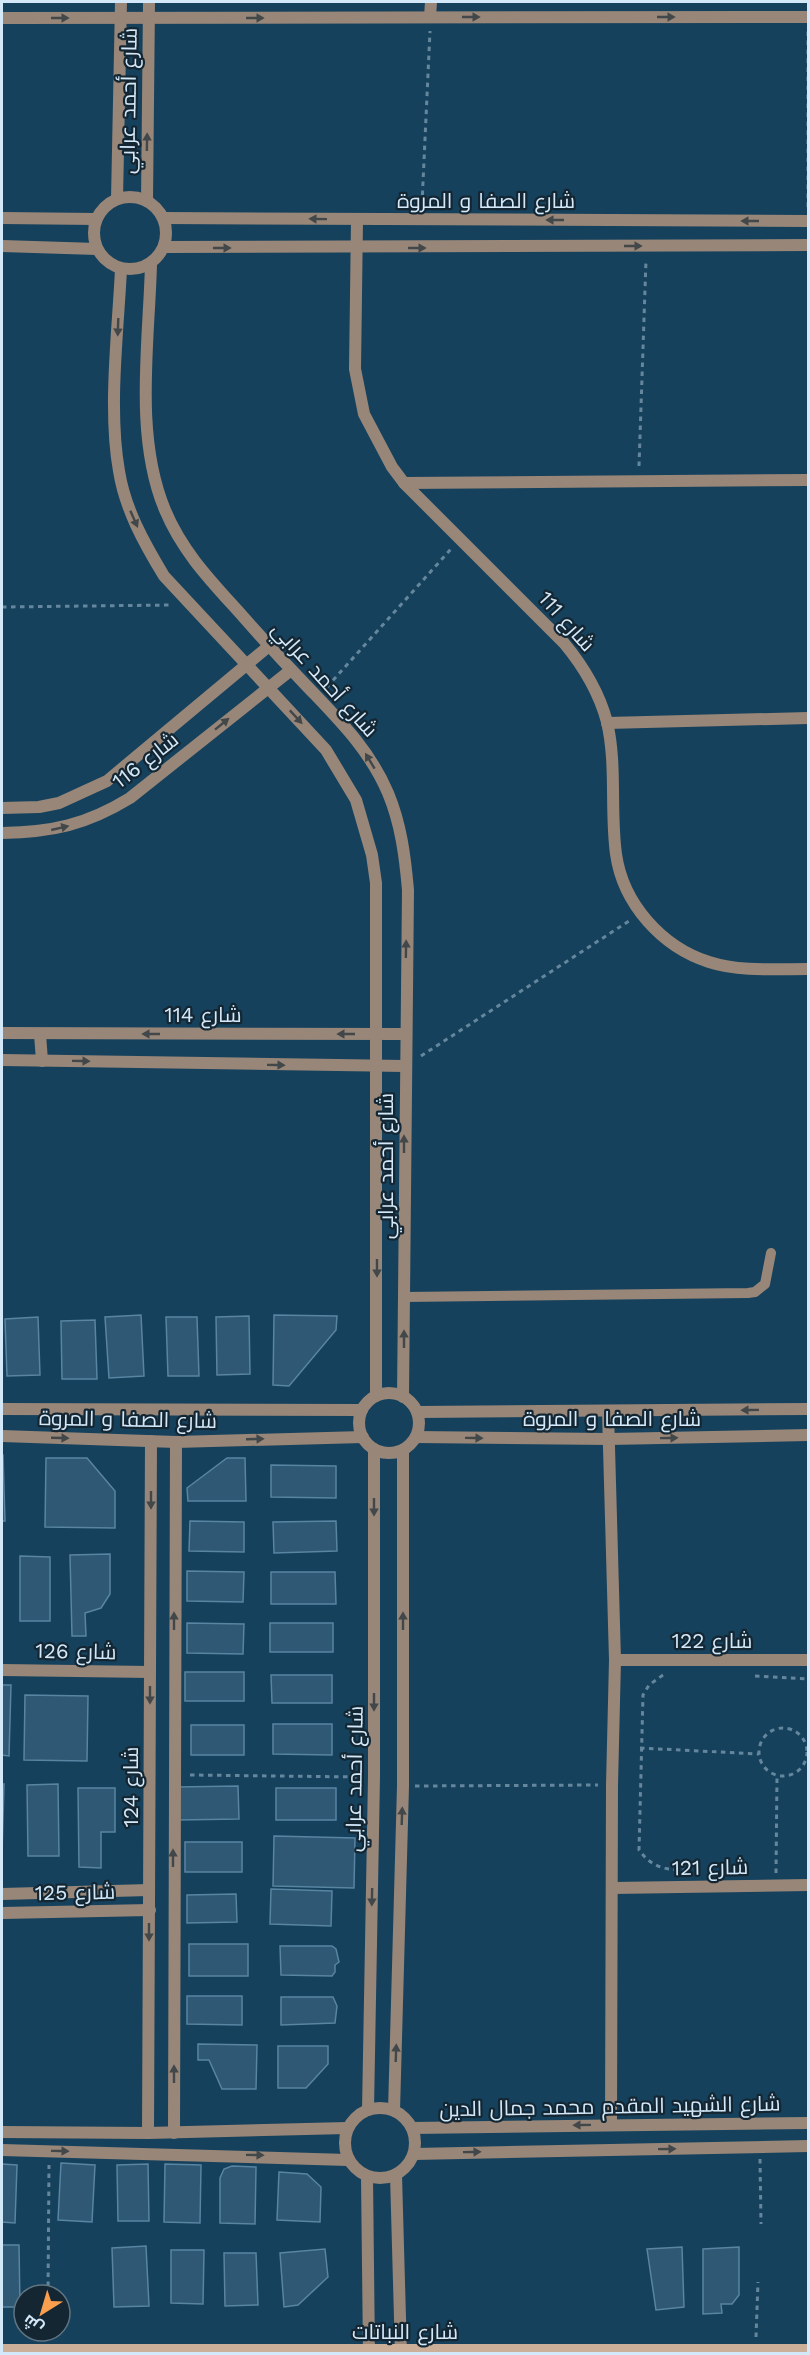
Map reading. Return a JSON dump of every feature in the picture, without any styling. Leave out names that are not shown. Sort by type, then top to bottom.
[{"type":"street","name":"شارع أحمد عرابي","points":[[117,200],[122,2]]},
{"type":"street","name":"شارع أحمد عرابي","points":[[147,201],[149,2]]},
{"type":"street","points":[[430,17],[431,2]]},
{"type":"street","points":[[2,18],[808,17]]},
{"type":"street","points":[[127,197],[147,201],[163,218],[166,227],[164,248],[151,264],[131,270],[111,264],[97,249],[93,234],[96,219],[101,211],[117,200],[127,197]]},
{"type":"street","name":"شارع الصفا و المروة","points":[[163,218],[808,221]]},
{"type":"street","points":[[2,219],[96,219]]},
{"type":"street","name":"شارع 111","points":[[357,220],[354,347],[358,392],[376,441],[404,483],[576,657],[595,689],[607,723],[612,758],[616,854],[629,895],[641,913],[671,944],[710,962],[731,967],[808,969]]},
{"type":"street","points":[[164,248],[808,245]]},
{"type":"street","points":[[2,246],[97,249]]},
{"type":"street","name":"شارع أحمد عرابي","points":[[151,264],[146,428],[152,470],[165,510],[184,547],[208,581],[354,735],[387,792],[398,824],[405,857],[408,890],[404,1066],[404,1397]]},
{"type":"street","name":"شارع أحمد عرابي","points":[[121,268],[114,435],[119,473],[129,509],[144,544],[164,576],[326,750],[347,783],[365,827],[376,883],[378,1066],[376,1396]]},
{"type":"street","points":[[404,483],[808,480]]},
{"type":"street","name":"شارع 116","points":[[2,808],[39,807],[92,790],[121,771],[269,646]]},
{"type":"street","name":"شارع 116","points":[[2,833],[48,831],[77,824],[105,813],[130,798],[291,670]]},
{"type":"street","points":[[607,723],[808,718]]},
{"type":"street","name":"شارع 114","points":[[2,1033],[405,1034]]},
{"type":"street","points":[[40,1034],[42,1060]]},
{"type":"street","points":[[2,1060],[404,1066]]},
{"type":"street","points":[[395,1394],[404,1397],[417,1412],[419,1420],[416,1437],[403,1450],[393,1453],[374,1449],[363,1437],[360,1428],[362,1410],[376,1396],[395,1394]]},
{"type":"street","name":"شارع الصفا و المروة","points":[[2,1409],[362,1410]]},
{"type":"street","name":"شارع الصفا و المروة","points":[[417,1412],[808,1409]]},
{"type":"street","points":[[608,1412],[615,1660],[612,1785],[611,2125]]},
{"type":"street","name":"شارع الصفا و المروة","points":[[416,1437],[609,1439],[808,1435]]},
{"type":"street","name":"شارع الصفا و المروة","points":[[2,1436],[176,1442],[363,1437]]},
{"type":"street","name":"شارع 124","points":[[148,2133],[151,1441]]},
{"type":"street","name":"شارع 124","points":[[174,2133],[173,1775],[176,1442]]},
{"type":"street","name":"شارع أحمد عرابي","points":[[368,2110],[374,1777],[374,1449]]},
{"type":"street","points":[[394,2111],[403,1786],[403,1450]]},
{"type":"street","name":"شارع 122","points":[[615,1660],[808,1660]]},
{"type":"street","name":"شارع 126","points":[[2,1670],[150,1672]]},
{"type":"street","name":"شارع 121","points":[[612,1888],[808,1886]]},
{"type":"street","name":"شارع 125","points":[[2,1894],[149,1890]]},
{"type":"street","name":"شارع 125","points":[[2,1913],[150,1910]]},
{"type":"street","points":[[385,2108],[394,2111],[412,2128],[414,2154],[404,2170],[396,2175],[376,2179],[367,2176],[359,2172],[348,2160],[345,2149],[347,2128],[352,2120],[368,2110],[385,2108]]},
{"type":"street","name":"شارع الشهيد المقدم محمد جمال الدين","points":[[412,2128],[808,2123]]},
{"type":"street","points":[[2,2132],[174,2133],[347,2128]]},
{"type":"street","name":"شارع الشهيد المقدم محمد جمال الدين","points":[[414,2154],[808,2146]]},
{"type":"street","points":[[2,2150],[348,2160]]},
{"type":"street","points":[[396,2175],[400,2352]]},
{"type":"street","points":[[367,2176],[369,2352]]},
{"type":"street","name":"شارع النباتات","points":[[2,2350],[400,2352],[808,2350]]},
{"type":"lane","points":[[404,1297],[755,1292],[768,1278],[771,1253]]},
{"type":"path","points":[[422,219],[430,17]]},
{"type":"path","points":[[808,17],[808,221]]},
{"type":"path","points":[[639,482],[647,246]]},
{"type":"path","points":[[318,698],[460,539]]},
{"type":"path","points":[[2,608],[190,605]]},
{"type":"path","points":[[404,1066],[641,913]]},
{"type":"path","points":[[668,1672],[649,1685],[643,1695],[639,1850],[645,1858],[662,1869],[696,1871]]},
{"type":"path","points":[[750,1676],[808,1679]]},
{"type":"path","points":[[778,1728],[789,1729],[799,1735],[805,1744],[808,1756],[796,1772],[787,1776],[777,1776],[761,1764],[759,1754],[760,1743],[767,1733],[778,1728]]},
{"type":"path","points":[[640,1748],[759,1754]]},
{"type":"path","points":[[173,1775],[374,1777]]},
{"type":"path","points":[[776,1874],[777,1776]]},
{"type":"path","points":[[403,1786],[612,1785]]},
{"type":"path","points":[[765,1873],[787,1874]]},
{"type":"path","points":[[760,2147],[761,2223]]},
{"type":"path","points":[[48,2283],[50,2151]]},
{"type":"path","points":[[756,2351],[758,2282]]},
{"type":"building","points":[[141,1315],[144,1376],[109,1378],[105,1317]]},
{"type":"building","points":[[274,1315],[337,1316],[336,1330],[289,1386],[273,1385]]},
{"type":"building","points":[[249,1316],[250,1374],[217,1375],[216,1317]]},
{"type":"building","points":[[38,1317],[40,1375],[7,1376],[5,1319]]},
{"type":"building","points":[[166,1317],[197,1317],[199,1376],[168,1376]]},
{"type":"building","points":[[95,1320],[97,1379],[62,1379],[61,1321]]},
{"type":"building","points":[[3,1455],[5,1521],[2,1521]]},
{"type":"building","points":[[46,1458],[87,1458],[115,1491],[115,1528],[45,1527]]},
{"type":"building","points":[[227,1458],[245,1458],[246,1501],[188,1501],[187,1488]]},
{"type":"building","points":[[271,1465],[336,1466],[336,1498],[271,1497]]},
{"type":"building","points":[[190,1521],[244,1522],[244,1552],[189,1551]]},
{"type":"building","points":[[336,1521],[337,1551],[274,1553],[273,1522]]},
{"type":"building","points":[[110,1554],[110,1594],[101,1608],[85,1613],[86,1636],[72,1636],[70,1555]]},
{"type":"building","points":[[20,1556],[50,1557],[50,1621],[20,1621]]},
{"type":"building","points":[[187,1571],[244,1572],[243,1602],[187,1601]]},
{"type":"building","points":[[271,1572],[335,1572],[336,1604],[271,1604]]},
{"type":"building","points":[[187,1623],[244,1624],[243,1654],[187,1653]]},
{"type":"building","points":[[270,1623],[333,1623],[333,1652],[270,1652]]},
{"type":"building","points":[[185,1672],[244,1672],[244,1701],[185,1701]]},
{"type":"building","points":[[271,1675],[332,1675],[332,1703],[272,1703]]},
{"type":"building","points":[[2,1685],[11,1685],[9,1756],[2,1755]]},
{"type":"building","points":[[25,1695],[88,1696],[87,1761],[24,1760]]},
{"type":"building","points":[[273,1724],[332,1724],[332,1755],[273,1754]]},
{"type":"building","points":[[191,1725],[244,1725],[244,1755],[191,1755]]},
{"type":"building","points":[[2,1784],[4,1784],[2,1854]]},
{"type":"building","points":[[58,1784],[59,1856],[28,1856],[27,1785]]},
{"type":"building","points":[[238,1786],[239,1819],[177,1820],[176,1787]]},
{"type":"building","points":[[78,1788],[115,1788],[115,1832],[101,1832],[101,1868],[79,1867]]},
{"type":"building","points":[[276,1788],[336,1788],[336,1820],[276,1820]]},
{"type":"building","points":[[274,1836],[355,1838],[354,1888],[273,1886]]},
{"type":"building","points":[[185,1842],[242,1842],[242,1872],[185,1872]]},
{"type":"building","points":[[271,1889],[332,1891],[331,1926],[270,1924]]},
{"type":"building","points":[[236,1894],[237,1922],[187,1923],[187,1895]]},
{"type":"building","points":[[189,1944],[248,1944],[248,1976],[189,1976]]},
{"type":"building","points":[[280,1946],[332,1946],[336,1949],[339,1962],[335,1965],[335,1972],[332,1976],[281,1975]]},
{"type":"building","points":[[187,1996],[242,1996],[242,2025],[187,2024]]},
{"type":"building","points":[[281,1997],[333,1997],[337,2006],[335,2023],[281,2025]]},
{"type":"building","points":[[198,2044],[257,2045],[256,2089],[222,2089],[209,2060],[198,2060]]},
{"type":"building","points":[[278,2046],[328,2046],[328,2064],[306,2088],[278,2088]]},
{"type":"building","points":[[61,2163],[95,2165],[92,2222],[58,2220]]},
{"type":"building","points":[[2,2164],[17,2165],[15,2223],[2,2222]]},
{"type":"building","points":[[148,2164],[149,2221],[118,2221],[117,2165]]},
{"type":"building","points":[[165,2164],[201,2165],[200,2223],[164,2222]]},
{"type":"building","points":[[232,2166],[256,2167],[255,2224],[220,2223],[220,2178],[224,2169]]},
{"type":"building","points":[[279,2172],[307,2174],[321,2187],[320,2222],[277,2220]]},
{"type":"building","points":[[2,2245],[19,2245],[20,2283],[12,2283],[12,2307],[2,2307]]},
{"type":"building","points":[[146,2246],[149,2306],[114,2307],[112,2248]]},
{"type":"building","points":[[682,2247],[684,2307],[656,2310],[647,2249]]},
{"type":"building","points":[[739,2247],[739,2295],[732,2304],[721,2304],[722,2313],[703,2314],[703,2249]]},
{"type":"building","points":[[325,2249],[328,2277],[298,2305],[284,2307],[280,2253]]},
{"type":"building","points":[[171,2250],[204,2250],[203,2304],[171,2303]]},
{"type":"building","points":[[224,2253],[256,2253],[258,2305],[225,2306]]}]
